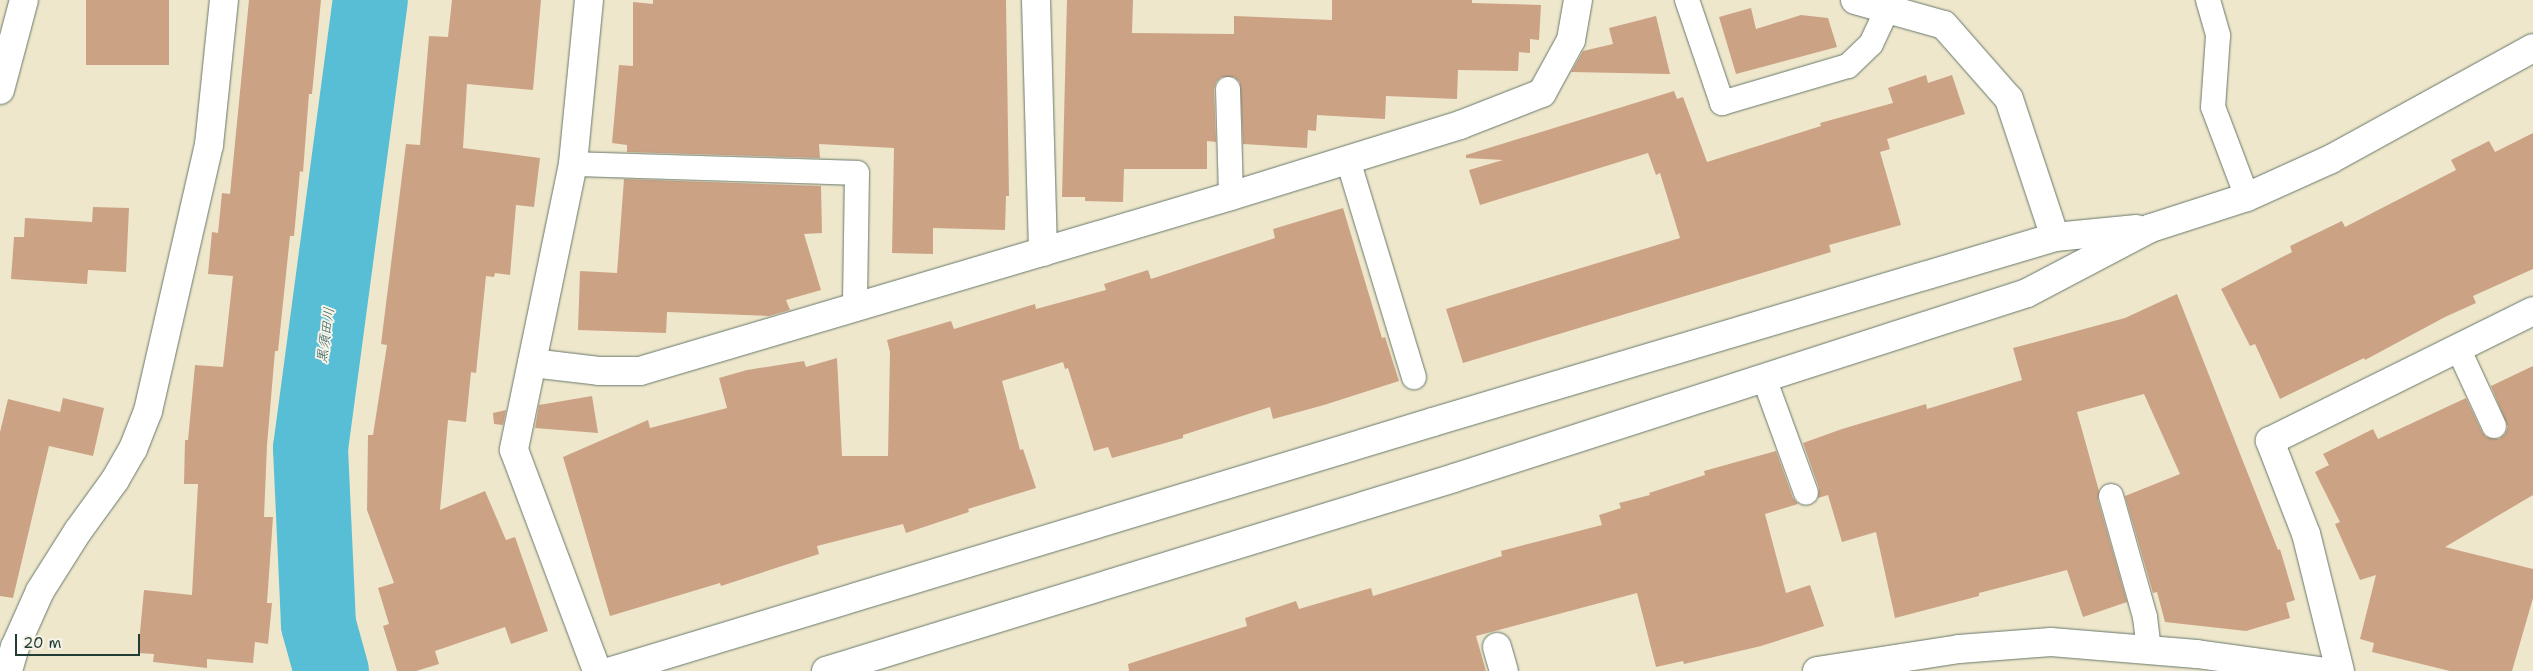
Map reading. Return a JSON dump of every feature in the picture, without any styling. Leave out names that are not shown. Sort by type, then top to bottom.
[{"type":"street","points":[[0,90],[24,0]]},
{"type":"street","points":[[8,671],[15,647],[40,591],[78,532],[115,480],[133,449],[148,411],[209,144],[224,0]]},
{"type":"street","points":[[589,0],[573,164],[514,450],[598,671]]},
{"type":"street","points":[[1036,0],[1042,252]]},
{"type":"street","points":[[532,363],[600,371],[640,371],[1231,196],[1460,125],[1542,92],[1571,40],[1578,0]]},
{"type":"street","points":[[1855,0],[1944,25],[2009,99],[2055,237]]},
{"type":"street","points":[[826,671],[1454,478],[2028,292],[2151,228],[2247,197],[2331,159],[2532,52]]},
{"type":"street","points":[[612,671],[1443,419],[2055,237],[2151,228]]},
{"type":"street","points":[[2340,671],[2306,534],[2270,441],[2533,312]]},
{"type":"street","points":[[1817,671],[1959,649],[2051,642],[2197,654],[2320,671]]},
{"type":"lane","points":[[1687,0],[1722,103],[1848,66],[1870,44],[1887,10]]},
{"type":"lane","points":[[2208,0],[2218,36],[2213,107],[2247,197]]},
{"type":"lane","points":[[1228,89],[1231,196]]},
{"type":"lane","points":[[1348,160],[1414,377]]},
{"type":"lane","points":[[573,164],[857,173],[855,307]]},
{"type":"lane","points":[[2458,348],[2494,426]]},
{"type":"lane","points":[[1764,378],[1806,493]]},
{"type":"lane","points":[[2111,496],[2145,617],[2149,650]]},
{"type":"building","points":[[86,0],[169,0],[169,65],[86,65]]},
{"type":"building","points":[[249,0],[321,0],[312,94],[309,94],[303,172],[300,171],[294,236],[290,236],[278,351],[275,351],[267,445],[264,517],[273,517],[267,603],[272,603],[268,644],[255,642],[253,663],[207,659],[207,668],[153,662],[154,654],[138,653],[144,590],[192,595],[198,484],[184,484],[185,440],[188,440],[195,365],[223,367],[233,276],[208,274],[212,232],[218,233],[222,193],[230,194]]},
{"type":"building","points":[[452,0],[541,0],[533,90],[467,84],[463,148],[540,158],[534,207],[516,205],[510,275],[495,273],[494,277],[486,276],[476,373],[471,372],[466,422],[448,420],[440,510],[485,491],[506,540],[515,537],[548,631],[511,644],[505,627],[435,651],[439,664],[416,671],[397,671],[383,626],[389,624],[378,588],[394,583],[367,510],[368,435],[373,435],[387,345],[381,344],[406,144],[420,145],[429,36],[448,37]]},
{"type":"building","points":[[653,0],[1006,0],[1009,196],[1006,196],[1005,230],[933,228],[933,254],[892,253],[894,148],[819,144],[820,158],[627,152],[627,145],[612,143],[619,65],[633,66],[633,2],[653,4]]},
{"type":"building","points":[[1067,0],[1133,0],[1132,33],[1234,34],[1234,16],[1332,20],[1332,0],[1472,0],[1472,3],[1541,5],[1539,40],[1530,39],[1530,53],[1519,52],[1518,71],[1458,70],[1457,99],[1386,96],[1385,119],[1317,115],[1316,131],[1308,130],[1307,148],[1243,144],[1240,82],[1234,77],[1221,77],[1216,82],[1214,89],[1216,142],[1207,141],[1207,169],[1124,169],[1123,202],[1085,201],[1085,197],[1062,197]]},
{"type":"building","points":[[1751,8],[1756,29],[1801,15],[1828,18],[1837,47],[1736,74],[1719,17]]},
{"type":"building","points":[[1656,16],[1670,74],[1571,72],[1583,51],[1613,44],[1609,28]]},
{"type":"building","points":[[1926,75],[1928,83],[1952,75],[1965,114],[1887,139],[1890,149],[1880,152],[1901,225],[1829,245],[1831,252],[1463,363],[1446,309],[1680,238],[1660,173],[1656,175],[1648,153],[1480,205],[1469,170],[1503,160],[1466,158],[1466,155],[1674,91],[1677,99],[1683,97],[1707,162],[1821,126],[1820,123],[1893,103],[1888,88]]},
{"type":"building","points":[[2533,133],[2533,269],[2473,296],[2476,303],[2445,317],[2365,360],[2364,358],[2280,399],[2255,344],[2250,346],[2221,289],[2292,252],[2290,246],[2342,221],[2345,227],[2456,170],[2451,160],[2489,141],[2495,152]]},
{"type":"building","points":[[624,179],[821,186],[822,233],[804,234],[821,290],[786,300],[790,310],[769,316],[667,312],[666,333],[578,330],[580,271],[617,273]]},
{"type":"building","points":[[93,207],[129,208],[126,272],[88,270],[87,284],[11,279],[14,237],[24,237],[25,218],[92,222]]},
{"type":"building","points":[[1343,208],[1382,338],[1385,337],[1399,381],[1273,419],[1270,407],[1183,435],[1183,438],[1112,458],[1108,447],[1094,451],[1068,368],[1065,369],[1063,362],[1002,381],[1020,450],[1023,449],[1036,488],[968,509],[969,512],[906,533],[903,524],[817,546],[819,554],[721,586],[720,583],[610,616],[563,457],[648,420],[650,428],[727,408],[719,378],[747,370],[804,361],[806,367],[837,358],[842,456],[888,456],[890,352],[887,340],[951,321],[954,329],[1035,304],[1036,309],[1106,290],[1104,284],[1148,270],[1151,279],[1275,238],[1273,229]]},
{"type":"building","points":[[2177,294],[2278,550],[2280,549],[2295,600],[2286,603],[2290,618],[2246,631],[2165,622],[2157,592],[2153,593],[2125,496],[2180,474],[2144,394],[2077,412],[2099,491],[2098,500],[2127,602],[2083,617],[2067,570],[1979,593],[1979,596],[1895,618],[1876,532],[1842,542],[1828,495],[1818,498],[1819,488],[1803,443],[1842,429],[1926,404],[1927,409],[2022,380],[2013,348],[2125,318]]},
{"type":"building","points":[[2533,366],[2533,495],[2445,547],[2533,569],[2533,598],[2512,671],[2450,671],[2372,652],[2374,643],[2360,639],[2376,575],[2360,580],[2335,524],[2340,522],[2315,472],[2329,465],[2323,454],[2373,429],[2378,439],[2466,398],[2486,437],[2499,439],[2505,434],[2508,427],[2491,386]]},
{"type":"building","points":[[592,396],[598,433],[535,428],[539,405]]},
{"type":"building","points":[[63,398],[104,408],[93,456],[49,446],[13,598],[0,596],[0,432],[8,399],[60,412]]},
{"type":"building","points":[[506,410],[503,425],[494,424],[493,413]]},
{"type":"building","points":[[1776,451],[1793,498],[1798,504],[1765,514],[1786,593],[1810,585],[1824,626],[1761,646],[1684,664],[1683,661],[1656,667],[1637,593],[1476,636],[1486,671],[1129,671],[1128,664],[1247,626],[1245,618],[1296,601],[1299,609],[1371,588],[1373,596],[1502,556],[1501,551],[1602,525],[1599,515],[1621,508],[1619,503],[1650,495],[1649,493],[1705,475],[1704,471]]},
{"type":"waterway","name":"黒須田川","points":[[331,671],[318,624],[310,448],[370,0]]}]
